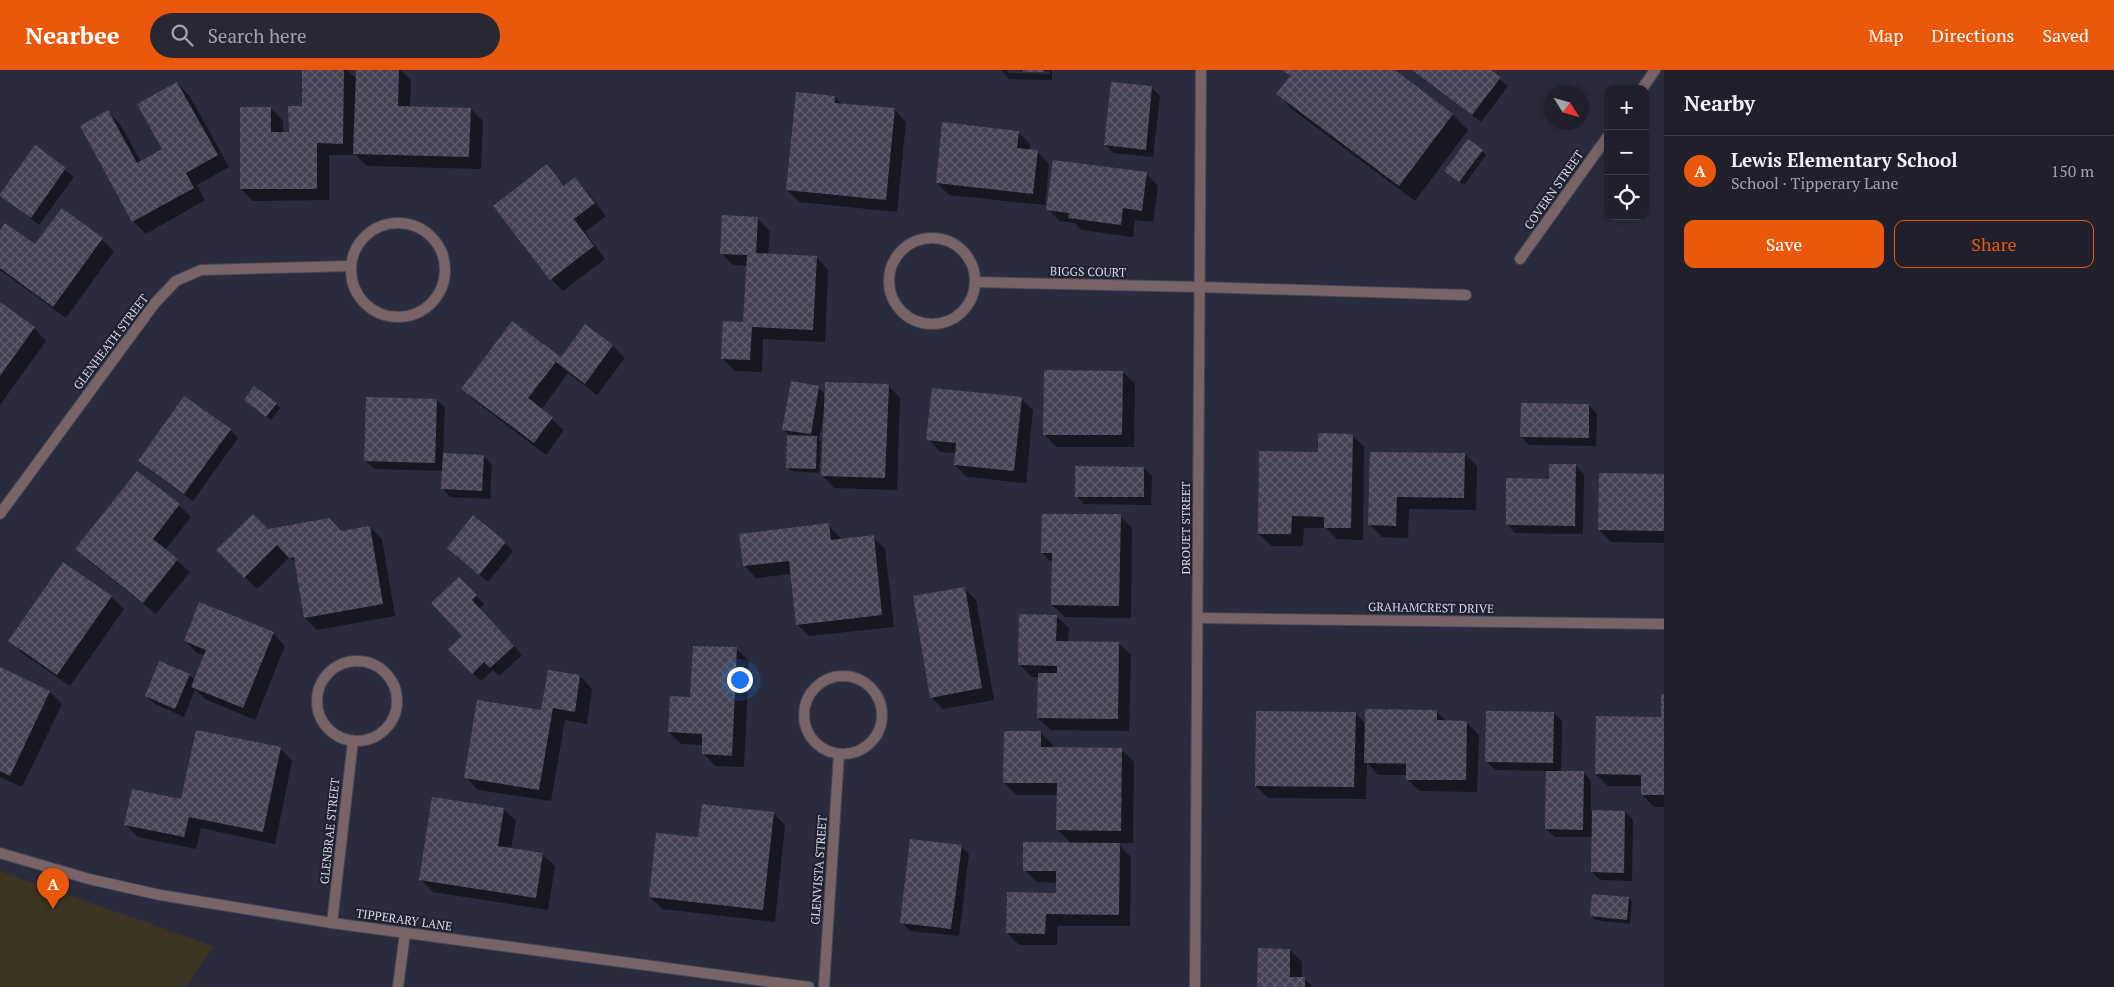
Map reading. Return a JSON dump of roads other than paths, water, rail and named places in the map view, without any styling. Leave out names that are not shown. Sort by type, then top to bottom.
[{"type":"street","name":"DROUET STREET","points":[[1195,987],[1201,70]]},
{"type":"street","points":[[1645,85],[1655,70]]},
{"type":"street","name":"COVERN STREET","points":[[1520,259],[1604,142]]},
{"type":"street","points":[[402,223],[420,228],[435,240],[443,256],[445,274],[440,292],[428,307],[412,316],[394,318],[376,313],[361,301],[352,285],[350,266],[355,248],[367,234],[384,225],[402,223]]},
{"type":"street","points":[[933,238],[949,242],[963,252],[972,265],[975,282],[971,298],[962,312],[947,321],[931,324],[914,320],[901,311],[892,297],[889,280],[892,264],[902,250],[916,241],[933,238]]},
{"type":"street","name":"GLENHEATH STREET","points":[[0,514],[155,303],[176,281],[201,270],[350,266]]},
{"type":"street","name":"BIGGS COURT","points":[[975,282],[1200,286],[1466,295]]},
{"type":"street","name":"GRAHAMCREST DRIVE","points":[[1198,618],[1664,624]]},
{"type":"street","points":[[362,660],[377,665],[389,675],[397,689],[398,705],[393,720],[383,732],[368,740],[353,741],[338,736],[326,726],[318,712],[317,696],[322,681],[332,669],[346,661],[362,660]]},
{"type":"street","points":[[847,676],[861,681],[874,691],[881,704],[882,719],[877,734],[868,746],[854,753],[839,754],[824,750],[812,740],[805,727],[804,712],[808,697],[818,685],[832,678],[847,676]]},
{"type":"street","name":"GLENBRAE STREET","points":[[332,923],[353,741]]},
{"type":"street","name":"GLENVISTA STREET","points":[[824,987],[839,754]]},
{"type":"street","name":"TIPPERARY LANE","points":[[0,854],[89,879],[160,895],[332,923],[809,987]]},
{"type":"street","points":[[398,987],[405,933]]},
{"type":"place","name":"Lewis Elementary School","points":[[53,909]]}]
